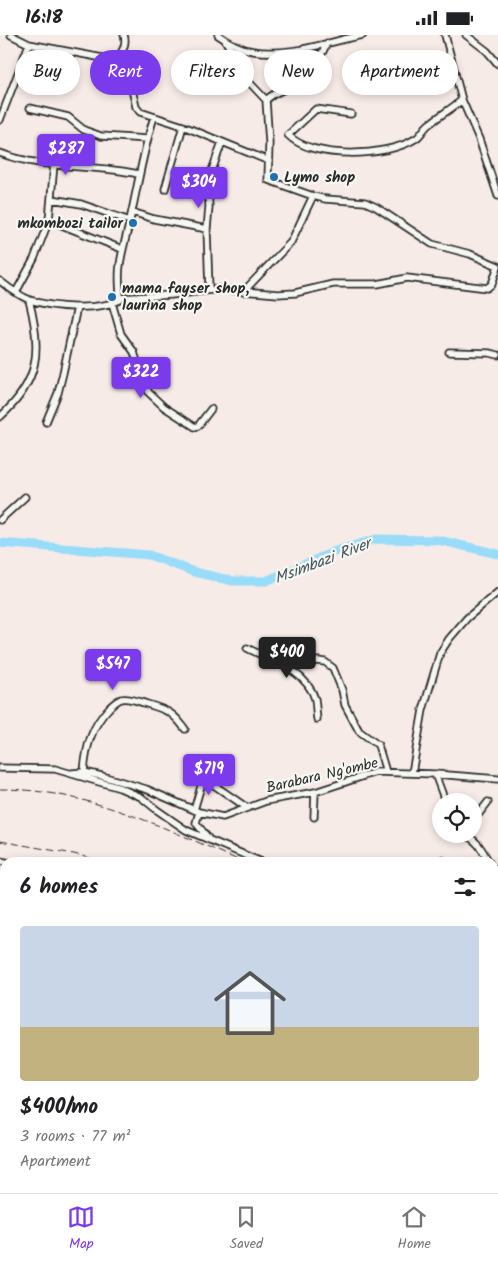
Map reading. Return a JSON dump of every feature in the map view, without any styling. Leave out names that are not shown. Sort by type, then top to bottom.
[{"type":"street","points":[[11,35],[29,44],[90,56]]},
{"type":"street","points":[[123,50],[124,35]]},
{"type":"street","points":[[218,35],[244,49],[268,52],[298,50],[363,35]]},
{"type":"street","points":[[445,35],[462,100],[479,139],[498,196]]},
{"type":"street","points":[[466,35],[487,51],[498,64]]},
{"type":"street","points":[[0,281],[16,293],[29,299],[52,305],[77,307],[112,303],[119,301],[120,298],[171,295],[220,289],[244,292],[287,293],[333,284],[377,284],[407,278],[487,288],[492,284],[498,266],[470,254],[432,244],[376,207],[365,202],[325,199],[313,196],[268,180],[266,100],[249,82],[226,40]]},
{"type":"street","points":[[266,100],[274,92],[290,87],[311,72],[327,43]]},
{"type":"street","points":[[0,120],[29,44]]},
{"type":"street","points":[[133,95],[136,107],[140,112],[183,126],[269,161]]},
{"type":"street","points":[[351,114],[316,109],[288,135],[304,146],[335,153],[371,152],[400,146],[415,140],[426,126],[462,100]]},
{"type":"street","points":[[30,108],[68,117],[84,130],[101,136],[147,139]]},
{"type":"street","points":[[120,298],[119,267],[122,249],[132,212],[138,175],[154,117]]},
{"type":"street","points":[[165,189],[183,126]]},
{"type":"street","points":[[209,290],[208,182],[222,143]]},
{"type":"street","points":[[0,153],[54,164],[86,169],[118,170],[138,175]]},
{"type":"street","points":[[16,293],[34,259],[49,220],[54,164]]},
{"type":"street","points":[[244,292],[291,242],[313,196]]},
{"type":"street","points":[[52,199],[81,203],[130,221]]},
{"type":"street","points":[[132,212],[154,219],[207,229]]},
{"type":"street","points":[[49,220],[122,249]]},
{"type":"street","points":[[0,417],[24,391],[36,357],[36,328],[29,299]]},
{"type":"street","points":[[112,303],[121,334],[134,352],[146,387],[154,398],[164,407],[195,427],[198,426],[211,409]]},
{"type":"street","points":[[46,422],[58,393],[77,307]]},
{"type":"street","points":[[448,352],[490,353],[498,355]]},
{"type":"street","points":[[0,520],[25,497]]},
{"type":"street","points":[[412,773],[423,710],[440,653],[467,618],[498,593]]},
{"type":"street","points":[[247,648],[289,668],[302,678],[315,701],[317,719]]},
{"type":"street","points":[[289,668],[300,663],[318,661],[325,662],[333,668],[342,690],[345,705],[359,731],[378,745],[386,772]]},
{"type":"street","points":[[84,772],[86,753],[93,729],[116,701],[130,699],[165,709],[171,712],[185,729]]},
{"type":"street","points":[[0,768],[55,769],[141,797],[186,830],[250,857]]},
{"type":"street","name":"Barabara Ng'ombe","points":[[72,773],[94,773],[146,789],[196,811],[223,817],[266,801],[314,792],[376,772],[498,779]]},
{"type":"street","points":[[435,774],[442,793]]},
{"type":"street","points":[[204,776],[196,811],[196,823],[200,830],[212,841]]},
{"type":"street","points":[[211,783],[246,807]]},
{"type":"street","points":[[314,792],[314,817]]},
{"type":"street","points":[[482,810],[488,802]]},
{"type":"street","points":[[477,843],[485,857]]},
{"type":"waterway","name":"Msimbazi River","points":[[0,543],[149,555],[194,572],[233,581],[266,581],[336,551],[376,539],[438,540],[498,554]]},
{"type":"railway","points":[[0,789],[32,791],[95,803],[126,813],[231,857]]},
{"type":"railway","points":[[0,841],[85,857]]},
{"type":"place","name":"Lymo shop","points":[[274,177]]},
{"type":"place","name":"mkombozi tailor","points":[[133,223]]},
{"type":"place","name":"mama fayser shop, laurina shop","points":[[112,297]]}]
